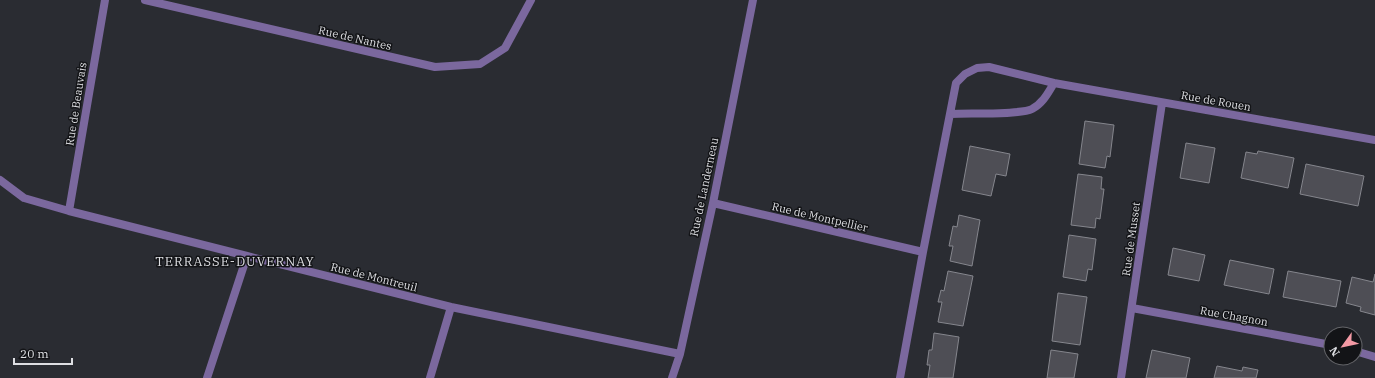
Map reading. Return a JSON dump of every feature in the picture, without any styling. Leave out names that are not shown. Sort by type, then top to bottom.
[{"type":"street","name":"Rue de Beauvais","points":[[69,211],[104,0]]},
{"type":"street","name":"Rue de Nantes","points":[[145,0],[435,67],[480,64],[505,48],[531,0]]},
{"type":"street","name":"Rue de Landerneau","points":[[672,378],[680,354],[753,0]]},
{"type":"street","name":"Rue de Rouen","points":[[951,114],[956,83],[965,74],[977,68],[989,67],[1054,83],[1375,140]]},
{"type":"street","points":[[900,378],[923,252],[951,114],[1015,112],[1032,109],[1045,99],[1054,83]]},
{"type":"street","name":"Rue de Musset","points":[[1121,378],[1162,103]]},
{"type":"street","name":"Rue de Montreuil","points":[[0,180],[24,198],[69,211],[450,307],[680,354]]},
{"type":"street","name":"Rue de Montpellier","points":[[712,203],[923,252]]},
{"type":"street","points":[[207,378],[247,256]]},
{"type":"street","points":[[430,378],[450,307]]},
{"type":"street","name":"Rue Chagnon","points":[[1132,308],[1323,344]]},
{"type":"street","points":[[1363,353],[1375,356]]},
{"type":"building","points":[[1085,121],[1114,125],[1110,157],[1107,156],[1105,168],[1079,164]]},
{"type":"building","points":[[1186,143],[1215,148],[1209,183],[1180,178]]},
{"type":"building","points":[[970,146],[1010,154],[1006,176],[996,174],[991,196],[962,190]]},
{"type":"building","points":[[1258,151],[1294,158],[1288,188],[1241,178],[1246,152],[1257,154]]},
{"type":"building","points":[[1306,164],[1364,176],[1358,206],[1300,194]]},
{"type":"building","points":[[1078,174],[1102,177],[1101,189],[1104,189],[1100,219],[1096,218],[1095,228],[1071,225]]},
{"type":"building","points":[[959,215],[980,220],[972,266],[950,261],[953,246],[949,246],[953,226],[957,227]]},
{"type":"building","points":[[1069,235],[1096,239],[1092,270],[1088,269],[1086,281],[1063,277]]},
{"type":"building","points":[[1173,248],[1205,255],[1199,281],[1168,275]]},
{"type":"building","points":[[1230,260],[1274,269],[1269,294],[1224,285]]},
{"type":"building","points":[[948,271],[973,276],[963,326],[938,322],[942,302],[938,302],[941,290],[944,291]]},
{"type":"building","points":[[1288,271],[1341,281],[1336,307],[1283,297]]},
{"type":"building","points":[[1375,274],[1375,315],[1360,311],[1361,307],[1346,303],[1352,277],[1373,282]]},
{"type":"building","points":[[1058,293],[1087,297],[1080,345],[1052,341]]},
{"type":"building","points":[[934,333],[959,337],[953,378],[928,378],[930,365],[927,365],[929,350],[932,350]]},
{"type":"building","points":[[1051,350],[1078,354],[1074,378],[1047,378]]},
{"type":"building","points":[[1152,350],[1190,358],[1186,378],[1146,378]]},
{"type":"building","points":[[1217,366],[1242,371],[1243,367],[1258,370],[1256,378],[1214,378]]},
{"type":"district","name":"TERRASSE-DUVERNAY","points":[[235,261]]}]
